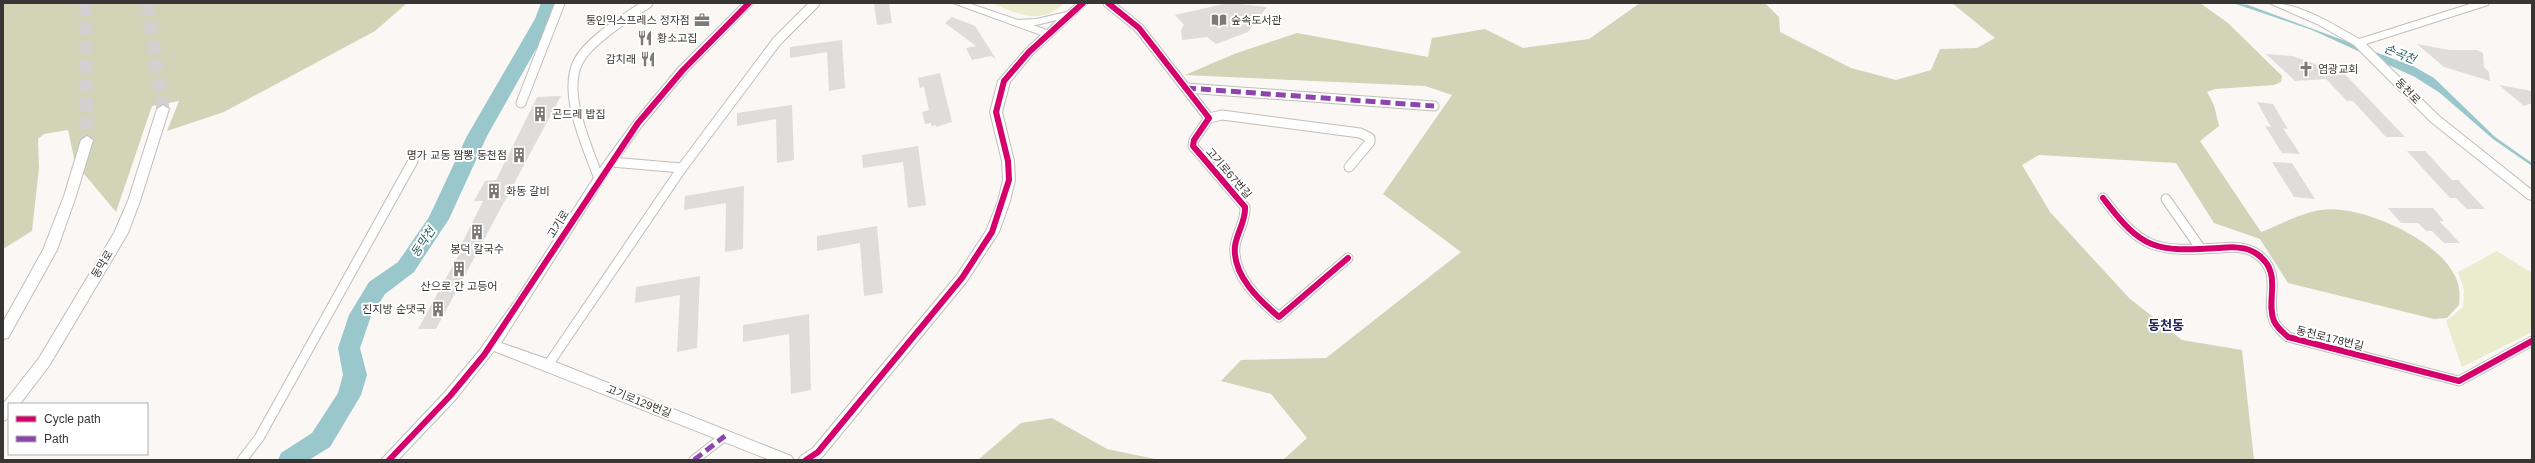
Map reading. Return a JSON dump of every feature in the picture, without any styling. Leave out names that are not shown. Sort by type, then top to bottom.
[{"type":"street","points":[[521,103],[560,3]]},
{"type":"street","points":[[599,179],[578,119],[572,83],[578,60],[608,32],[648,3]]},
{"type":"street","name":"고기로","points":[[389,460],[463,382],[492,345],[599,179],[664,92],[749,3]]},
{"type":"street","points":[[548,365],[682,168],[777,40],[815,3]]},
{"type":"street","points":[[958,3],[1048,34]]},
{"type":"street","points":[[806,460],[818,452],[962,278],[992,232],[1004,201],[1009,180],[1008,161],[996,112],[1004,81],[1014,67],[1083,3]]},
{"type":"street","points":[[1108,3],[1139,28],[1209,118],[1222,115],[1360,133],[1370,138],[1370,142],[1349,168]]},
{"type":"street","name":"동천로","points":[[2274,3],[2321,22],[2358,43],[2391,73],[2435,119],[2532,196]]},
{"type":"street","points":[[2358,43],[2484,3]]},
{"type":"street","points":[[1009,21],[1036,22],[1069,15]]},
{"type":"street","points":[[1186,88],[1434,106]]},
{"type":"street","name":"동막로","points":[[13,403],[44,362],[121,233],[134,201],[163,109]]},
{"type":"street","name":"고기로67번길","points":[[1209,118],[1194,140],[1193,146],[1245,207],[1234,252],[1247,286],[1256,297],[1279,317],[1348,258]]},
{"type":"street","points":[[3,334],[50,250],[70,196],[87,140]]},
{"type":"street","points":[[242,460],[259,438],[413,161]]},
{"type":"street","points":[[611,162],[682,168]]},
{"type":"street","name":"동천로178번길","points":[[2102,198],[2126,229],[2142,241],[2166,250],[2240,247],[2258,254],[2275,279],[2272,320],[2275,326],[2288,337],[2459,381],[2532,341]]},
{"type":"street","points":[[2166,199],[2201,249]]},
{"type":"street","name":"고기로129번길","points":[[492,345],[548,365],[786,460]]},
{"type":"street","points":[[694,460],[725,436]]},
{"type":"green space","points":[[3,3],[407,3],[375,31],[224,112],[167,131],[179,101],[152,106],[116,212],[75,163],[68,130],[44,134],[38,139],[39,168],[32,231],[3,249]]},
{"type":"green space","points":[[991,3],[1064,3],[1046,15],[1029,16],[1010,11]]},
{"type":"green space","points":[[1640,3],[1765,3],[1779,17],[1780,32],[1851,68],[1896,80],[1931,70],[1940,49],[1977,48],[1995,38],[1952,3],[2200,3],[2228,23],[2282,76],[2281,82],[2274,85],[2215,89],[2207,92],[2214,105],[2219,126],[2200,141],[2261,232],[2298,216],[2321,210],[2337,210],[2376,218],[2415,237],[2432,249],[2446,262],[2458,283],[2459,305],[2447,318],[2434,319],[2288,283],[2260,239],[2214,223],[2176,163],[2039,155],[2022,165],[2050,212],[2129,298],[2182,340],[2242,350],[2254,460],[1283,460],[1307,438],[1271,394],[1221,381],[1241,360],[1326,358],[1461,252],[1383,194],[1452,95],[1425,86],[1185,75],[1234,54],[1297,33],[1428,57],[1432,38],[1485,29],[1523,48],[1589,39]]},
{"type":"green space","points":[[2497,251],[2532,273],[2532,332],[2462,367],[2446,321],[2463,307],[2464,290],[2458,272]]},
{"type":"green space","points":[[1052,418],[1107,449],[1160,460],[978,460],[1021,423]]},
{"type":"water","points":[[2233,3],[2248,5],[2413,66],[2434,78],[2495,137],[2532,163],[2532,166],[2493,139],[2440,93],[2415,77],[2312,30]]},
{"type":"building","points":[[874,3],[889,3],[892,23],[877,25]]},
{"type":"building","name":"숲속도서관","points":[[1228,3],[1267,7],[1248,32],[1216,44],[1207,37],[1182,40],[1181,30],[1184,25],[1175,15]]},
{"type":"building","points":[[952,17],[975,26],[996,59],[991,56],[972,60],[966,48],[976,46],[945,23]]},
{"type":"building","points":[[842,40],[845,88],[829,91],[827,52],[790,58],[790,47]]},
{"type":"building","points":[[2417,44],[2449,50],[2477,50],[2483,53],[2484,67],[2489,72],[2490,81],[2444,67]]},
{"type":"building","points":[[2266,54],[2292,56],[2335,71],[2342,71],[2405,137],[2386,137],[2353,101],[2347,101],[2326,79],[2295,81]]},
{"type":"building","points":[[940,73],[952,122],[936,127],[936,125],[931,126],[931,123],[925,124],[922,112],[929,110],[924,87],[920,88],[918,78]]},
{"type":"building","points":[[2499,85],[2532,91],[2532,103],[2524,106]]},
{"type":"building","points":[[561,96],[436,329],[418,329],[462,249],[459,249],[483,201],[474,201],[485,181],[496,180],[537,97]]},
{"type":"building","points":[[2257,102],[2273,104],[2288,129],[2283,128],[2300,154],[2282,153],[2265,126],[2271,127]]},
{"type":"building","points":[[792,105],[794,160],[777,163],[776,119],[737,126],[737,113]]},
{"type":"building","points":[[918,146],[926,205],[908,208],[903,162],[863,168],[862,155]]},
{"type":"building","points":[[2407,151],[2425,151],[2452,180],[2458,180],[2485,209],[2467,209],[2456,198],[2450,198]]},
{"type":"building","points":[[2272,162],[2292,163],[2315,199],[2294,197]]},
{"type":"building","points":[[744,186],[743,249],[725,252],[726,203],[684,210],[685,196]]},
{"type":"building","points":[[2388,208],[2433,208],[2444,221],[2439,221],[2460,243],[2444,243],[2432,231],[2426,231],[2418,223],[2401,223]]},
{"type":"building","points":[[877,226],[883,293],[864,296],[860,243],[817,251],[817,236]]},
{"type":"building","points":[[700,276],[697,348],[677,352],[680,295],[635,303],[636,287]]},
{"type":"building","points":[[809,314],[811,390],[791,394],[789,334],[743,342],[743,325]]},
{"type":"waterway","name":"동막천","points":[[290,460],[321,440],[349,395],[355,375],[349,348],[360,315],[377,288],[406,267],[439,219],[477,136],[544,19],[550,3]]},
{"type":"tunnel","points":[[85,3],[87,140]]},
{"type":"tunnel","points":[[147,3],[163,109]]},
{"type":"marked path","points":[[1186,88],[1434,106]]},
{"type":"marked path","points":[[694,460],[725,436]]},
{"type":"cycle path","points":[[389,460],[450,396],[484,355],[538,276],[606,168],[652,105],[715,35],[749,3]]},
{"type":"cycle path","points":[[806,460],[818,452],[962,278],[992,232],[1004,201],[1009,180],[1008,161],[996,112],[1004,81],[1029,52],[1083,3]]},
{"type":"cycle path","points":[[1108,3],[1139,28],[1209,118],[1194,140],[1193,146],[1245,207],[1245,217],[1236,241],[1235,256],[1242,276],[1256,295],[1279,317],[1348,258]]},
{"type":"cycle path","points":[[2103,198],[2129,230],[2139,239],[2150,245],[2177,249],[2228,247],[2247,249],[2257,254],[2272,274],[2274,284],[2274,321],[2279,329],[2288,337],[2459,381],[2532,341]]},
{"type":"place","name":"통인익스프레스 정자점","points":[[702,20]]},
{"type":"place","name":"숲속도서관","points":[[1219,20]]},
{"type":"place","name":"황소고집","points":[[645,38]]},
{"type":"place","name":"감치래","points":[[648,59]]},
{"type":"place","name":"염광교회","points":[[2306,69]]},
{"type":"place","name":"곤드레 밥집","points":[[540,114]]},
{"type":"place","name":"명가 교동 짬뽕 동천점","points":[[519,155]]},
{"type":"place","name":"화동 갈비","points":[[494,191]]},
{"type":"place","name":"봉덕 칼국수","points":[[477,232]]},
{"type":"place","name":"산으로 간 고등어","points":[[459,269]]},
{"type":"place","name":"진지방 순댓국","points":[[438,309]]},
{"type":"district","name":"동천동","points":[[2166,325]]},
{"type":"water label","name":"손곡천","points":[[2400,54]]}]
